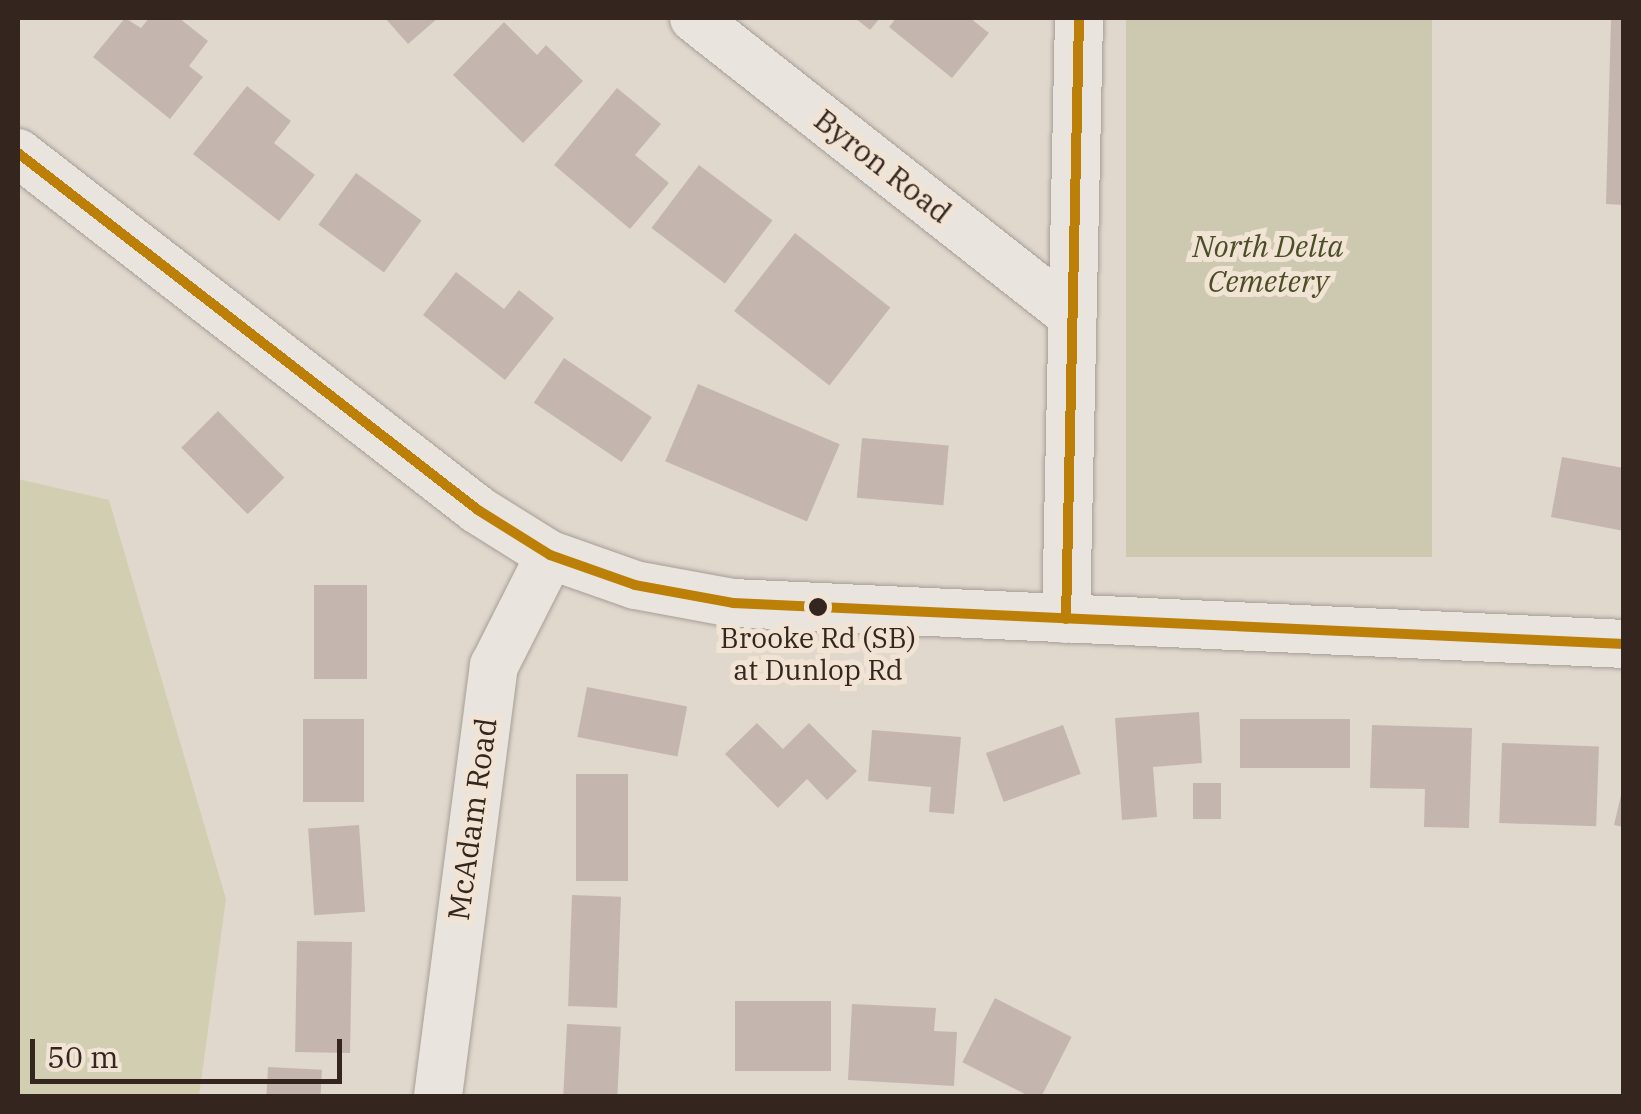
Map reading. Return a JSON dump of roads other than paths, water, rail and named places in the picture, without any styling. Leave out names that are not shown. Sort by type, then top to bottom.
[{"type":"street","name":"Byron Road","points":[[694,18],[1072,315]]},
{"type":"street","points":[[1066,619],[1079,18]]},
{"type":"street","points":[[18,153],[478,510],[550,555],[695,599],[1624,644]]},
{"type":"street","name":"McAdam Road","points":[[438,1096],[494,666],[550,555]]},
{"type":"place","name":"Brooke Rd (SB) at Dunlop Rd","points":[[818,607]]},
{"type":"park label","name":"North Delta Cemetery","points":[[1268,263]]}]
